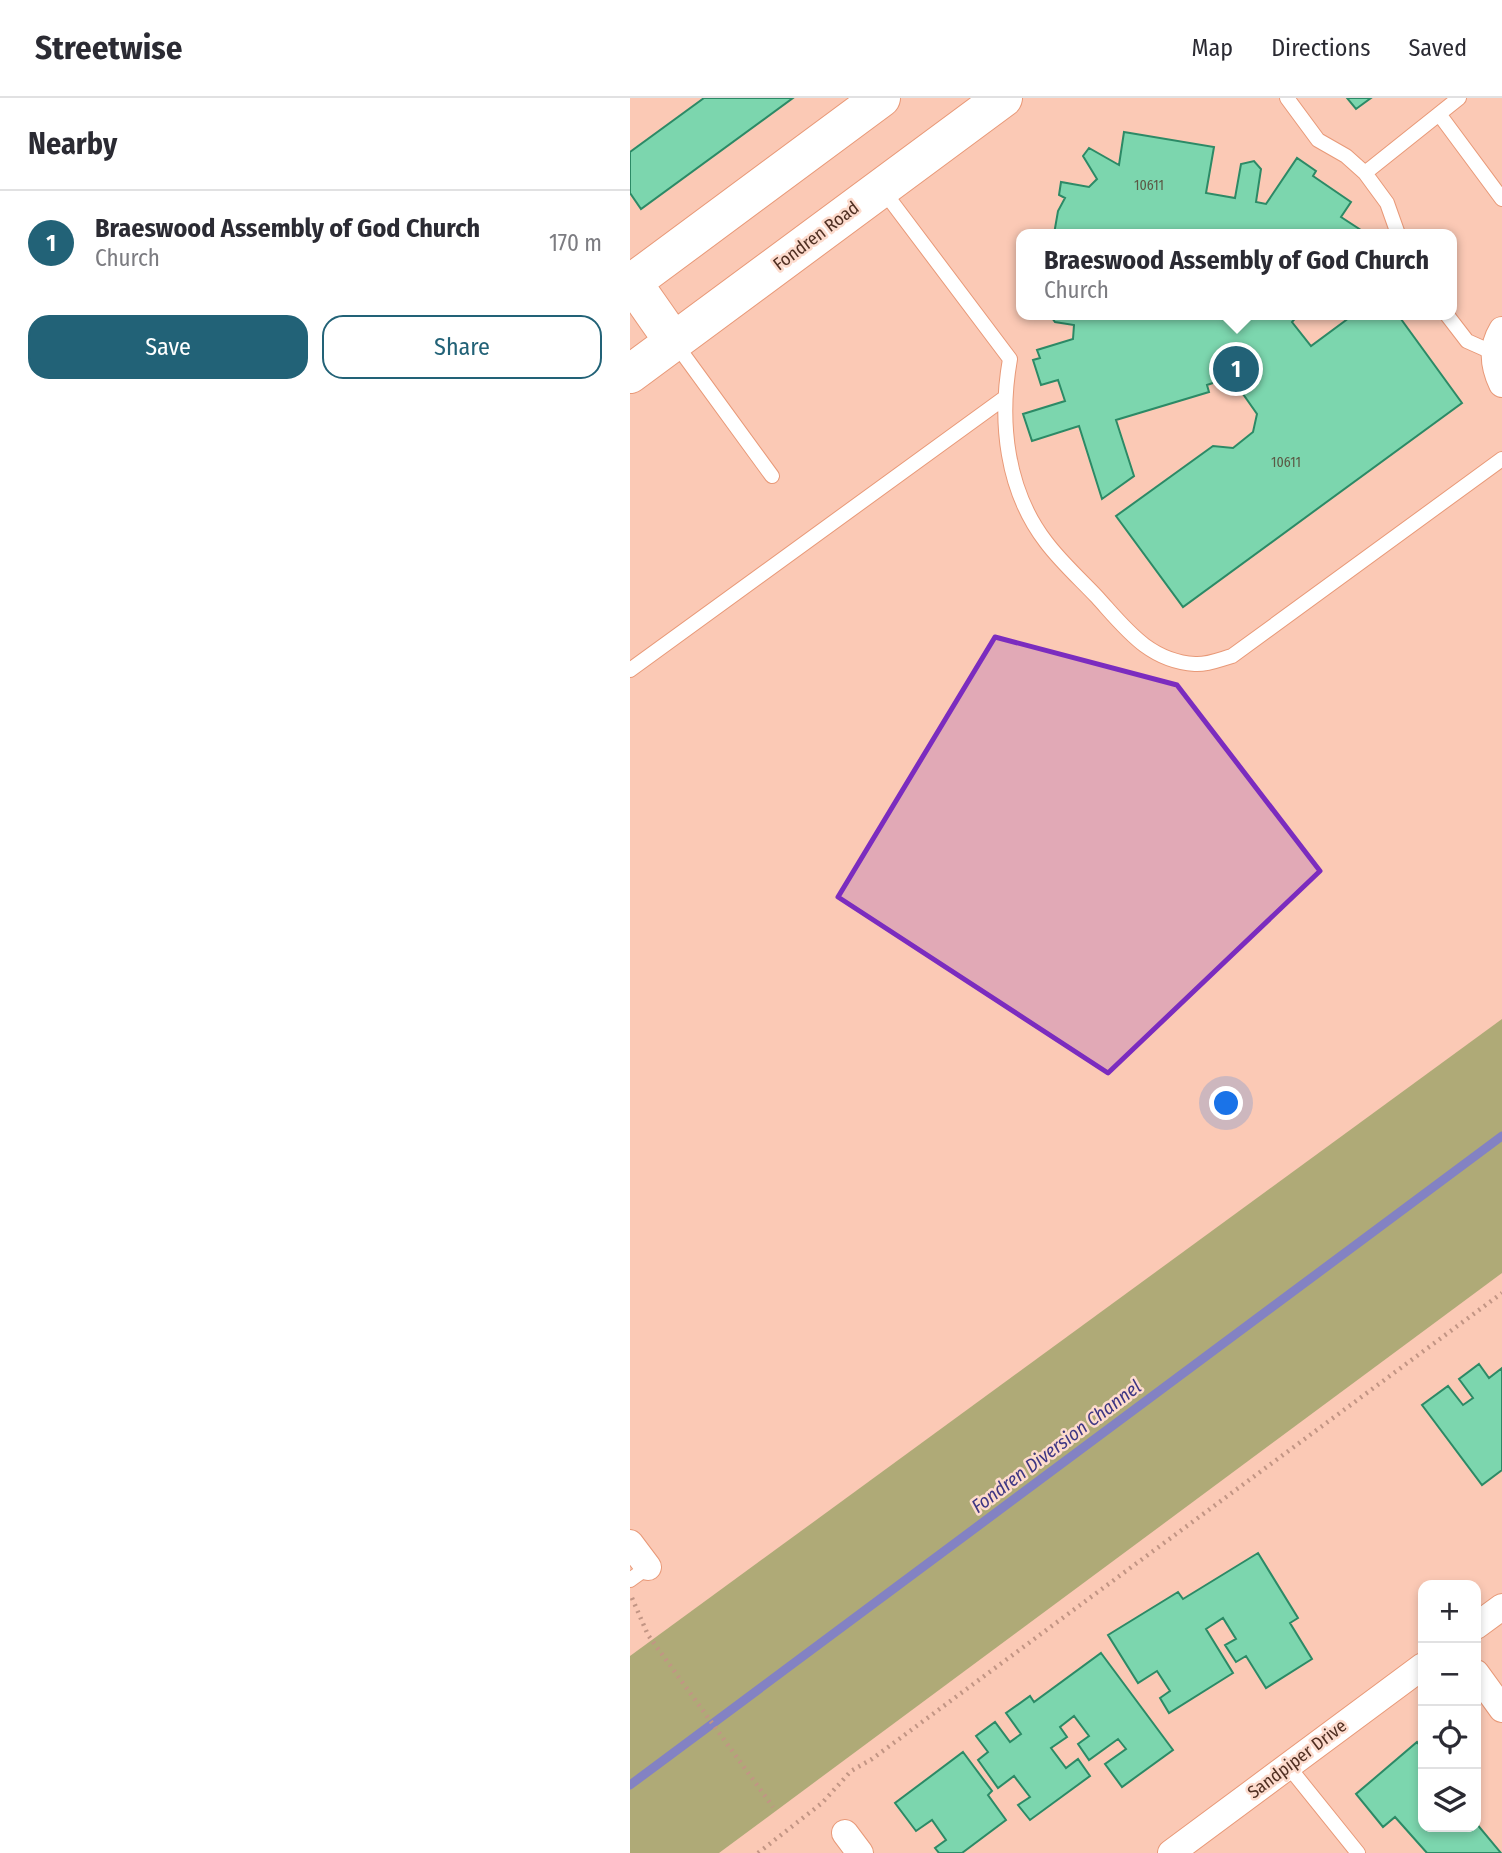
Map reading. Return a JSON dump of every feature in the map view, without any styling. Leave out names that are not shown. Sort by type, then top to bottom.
[{"type":"main road","points":[[674,342],[631,282],[881,98]]},
{"type":"main road","name":"Fondren Road","points":[[630,374],[1003,98]]},
{"type":"street","points":[[1498,342],[1495,368],[1502,384]]},
{"type":"street","points":[[630,1543],[639,1574]]},
{"type":"street","points":[[1481,1622],[1502,1607]]},
{"type":"street","name":"Sandpiper Drive","points":[[1171,1853],[1418,1669]]},
{"type":"street","points":[[1481,1680],[1502,1709]]},
{"type":"lane","points":[[1287,98],[1318,140],[1346,156],[1365,173],[1387,203],[1396,229]]},
{"type":"lane","points":[[1365,173],[1459,98]]},
{"type":"lane","points":[[1439,114],[1502,199]]},
{"type":"lane","points":[[881,188],[1010,359],[1003,398],[1008,453],[1025,509],[1046,542],[1140,645],[1168,658],[1197,664],[1232,656],[1502,459]]},
{"type":"lane","points":[[1451,320],[1467,341],[1498,342]]},
{"type":"lane","points":[[674,342],[772,476]]},
{"type":"lane","points":[[630,670],[1003,398]]},
{"type":"lane","points":[[1288,1766],[1358,1853]]},
{"type":"path","points":[[758,1853],[822,1803],[851,1770],[872,1759],[1502,1293]]},
{"type":"path","points":[[630,1594],[648,1634],[773,1807]]},
{"type":"highlighted area","points":[[995,637],[1177,685],[1320,871],[1108,1073],[838,897]]},
{"type":"shaded area","points":[[1502,1019],[1502,1273],[719,1853],[630,1853],[630,1656]]},
{"type":"building","points":[[704,98],[793,98],[641,209],[630,193],[630,152]]},
{"type":"building","points":[[1347,98],[1371,98],[1356,109]]},
{"type":"building","points":[[1124,132],[1214,147],[1206,193],[1235,198],[1241,164],[1254,161],[1261,169],[1256,202],[1266,204],[1297,158],[1316,171],[1313,176],[1351,202],[1341,217],[1359,229],[1055,229],[1058,211],[1065,198],[1059,195],[1061,182],[1089,187],[1097,179],[1083,156],[1089,148],[1119,165]]},
{"type":"building","points":[[1054,320],[1294,320],[1292,322],[1311,346],[1346,320],[1402,320],[1462,403],[1183,607],[1116,516],[1213,446],[1233,448],[1253,432],[1257,414],[1231,377],[1207,385],[1209,392],[1116,420],[1134,476],[1102,499],[1079,426],[1032,441],[1023,414],[1065,401],[1058,380],[1041,385],[1033,360],[1040,358],[1037,350],[1073,339],[1074,325]]},
{"type":"building","points":[[1479,1364],[1489,1378],[1502,1368],[1502,1470],[1482,1485],[1422,1405],[1448,1386],[1463,1405],[1473,1398],[1459,1379]]},
{"type":"building","points":[[1258,1553],[1298,1618],[1290,1623],[1312,1659],[1266,1688],[1246,1656],[1236,1662],[1225,1645],[1236,1639],[1223,1618],[1206,1629],[1233,1673],[1169,1713],[1160,1698],[1170,1691],[1157,1671],[1138,1683],[1108,1635],[1178,1592],[1183,1599]]},
{"type":"building","points":[[1101,1653],[1173,1750],[1122,1787],[1105,1764],[1126,1749],[1118,1739],[1089,1760],[1078,1744],[1089,1736],[1074,1716],[1060,1727],[1067,1737],[1051,1748],[1066,1768],[1078,1759],[1090,1776],[1030,1820],[1018,1805],[1030,1797],[1014,1776],[998,1788],[978,1760],[988,1752],[976,1736],[995,1722],[1010,1742],[1021,1734],[1006,1713],[1030,1696],[1034,1702]]},
{"type":"building","points":[[1417,1742],[1418,1832],[1481,1832],[1481,1829],[1501,1853],[1427,1853],[1395,1817],[1383,1827],[1356,1794]]},
{"type":"building","points":[[963,1752],[992,1791],[988,1795],[1006,1820],[962,1853],[939,1853],[935,1848],[946,1840],[932,1820],[916,1831],[895,1803]]},
{"type":"waterway","name":"Fondren Diversion Channel","points":[[630,1785],[1502,1136]]},
{"type":"place","name":"Braeswood Assembly of God Church","points":[[1236,369]]}]
